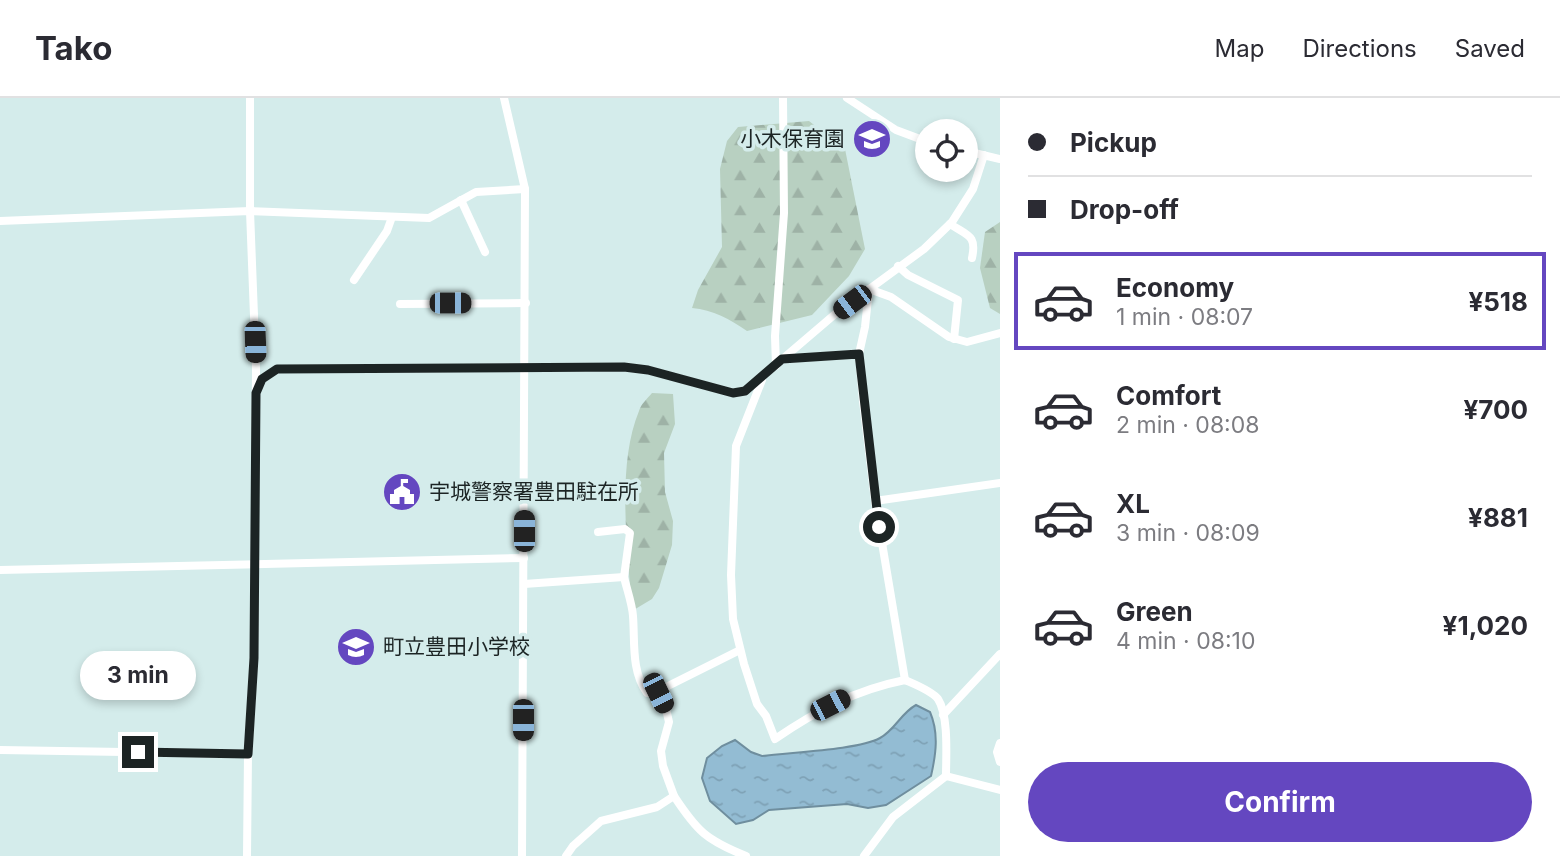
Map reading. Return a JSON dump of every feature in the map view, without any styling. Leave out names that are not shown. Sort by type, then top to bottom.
[{"type":"street","points":[[247,856],[248,754],[254,658],[256,393],[250,211],[250,98]]},
{"type":"street","points":[[504,98],[525,189],[522,856]]},
{"type":"street","points":[[779,363],[775,336],[784,213],[783,98]]},
{"type":"street","points":[[847,98],[896,130],[915,137]]},
{"type":"street","points":[[978,154],[1000,159]]},
{"type":"street","points":[[256,393],[262,379],[277,369],[624,367],[648,370],[733,393],[745,391],[869,289],[924,249],[950,225],[973,189],[984,155]]},
{"type":"street","points":[[0,221],[250,211],[429,218],[476,192],[525,189]]},
{"type":"street","points":[[461,201],[485,251]]},
{"type":"street","points":[[354,280],[387,230],[392,217]]},
{"type":"street","points":[[950,225],[973,240],[975,244],[972,258]]},
{"type":"street","points":[[898,266],[908,275],[958,300],[954,339]]},
{"type":"street","points":[[869,289],[891,297],[954,339],[967,342],[1000,333]]},
{"type":"street","points":[[869,289],[859,354],[875,501],[905,680]]},
{"type":"street","points":[[400,304],[526,303]]},
{"type":"street","points":[[779,363],[859,354]]},
{"type":"street","points":[[763,378],[736,446],[731,575],[733,619],[757,704],[766,716],[775,739],[853,693],[905,680],[937,697],[943,715],[946,776]]},
{"type":"street","points":[[875,501],[1000,483]]},
{"type":"street","points":[[598,532],[625,529],[630,533],[624,577],[633,615],[635,657],[641,684],[647,694],[658,693],[668,685],[740,650]]},
{"type":"street","points":[[0,570],[524,558]]},
{"type":"street","points":[[524,584],[624,577]]},
{"type":"street","points":[[943,715],[1000,654]]},
{"type":"street","points":[[658,693],[666,709],[668,722],[661,751],[663,766],[674,796],[697,829],[721,846],[746,856]]},
{"type":"street","points":[[1000,743],[1000,762]]},
{"type":"street","points":[[0,750],[248,754]]},
{"type":"street","points":[[946,776],[1000,790]]},
{"type":"street","points":[[864,856],[893,817],[946,776]]},
{"type":"street","points":[[566,856],[573,846],[601,821],[657,807],[674,796]]},
{"type":"green space","points":[[809,121],[845,149],[865,249],[849,276],[812,315],[747,331],[721,316],[692,308],[698,290],[722,247],[720,169],[727,141],[738,127]]},
{"type":"green space","points":[[1000,222],[1000,314],[990,308],[980,268],[985,232]]},
{"type":"green space","points":[[652,393],[673,394],[675,424],[664,453],[665,492],[673,521],[672,545],[659,588],[652,599],[632,611],[625,510],[628,457],[640,408]]},
{"type":"water","points":[[916,705],[930,712],[935,728],[931,776],[886,805],[868,808],[847,804],[769,810],[753,820],[736,824],[710,801],[702,778],[707,758],[722,746],[735,740],[751,752],[762,756],[856,745],[885,735]]},
{"type":"place","name":"小木保育園","points":[[872,139]]},
{"type":"place","name":"宇城警察署豊田駐在所","points":[[402,492]]},
{"type":"place","name":"町立豊田小学校","points":[[356,647]]},
{"type":"route","points":[[138,752],[248,754],[254,658],[256,393],[262,379],[277,369],[624,367],[648,370],[733,393],[745,391],[782,359],[859,354],[879,527]]}]
